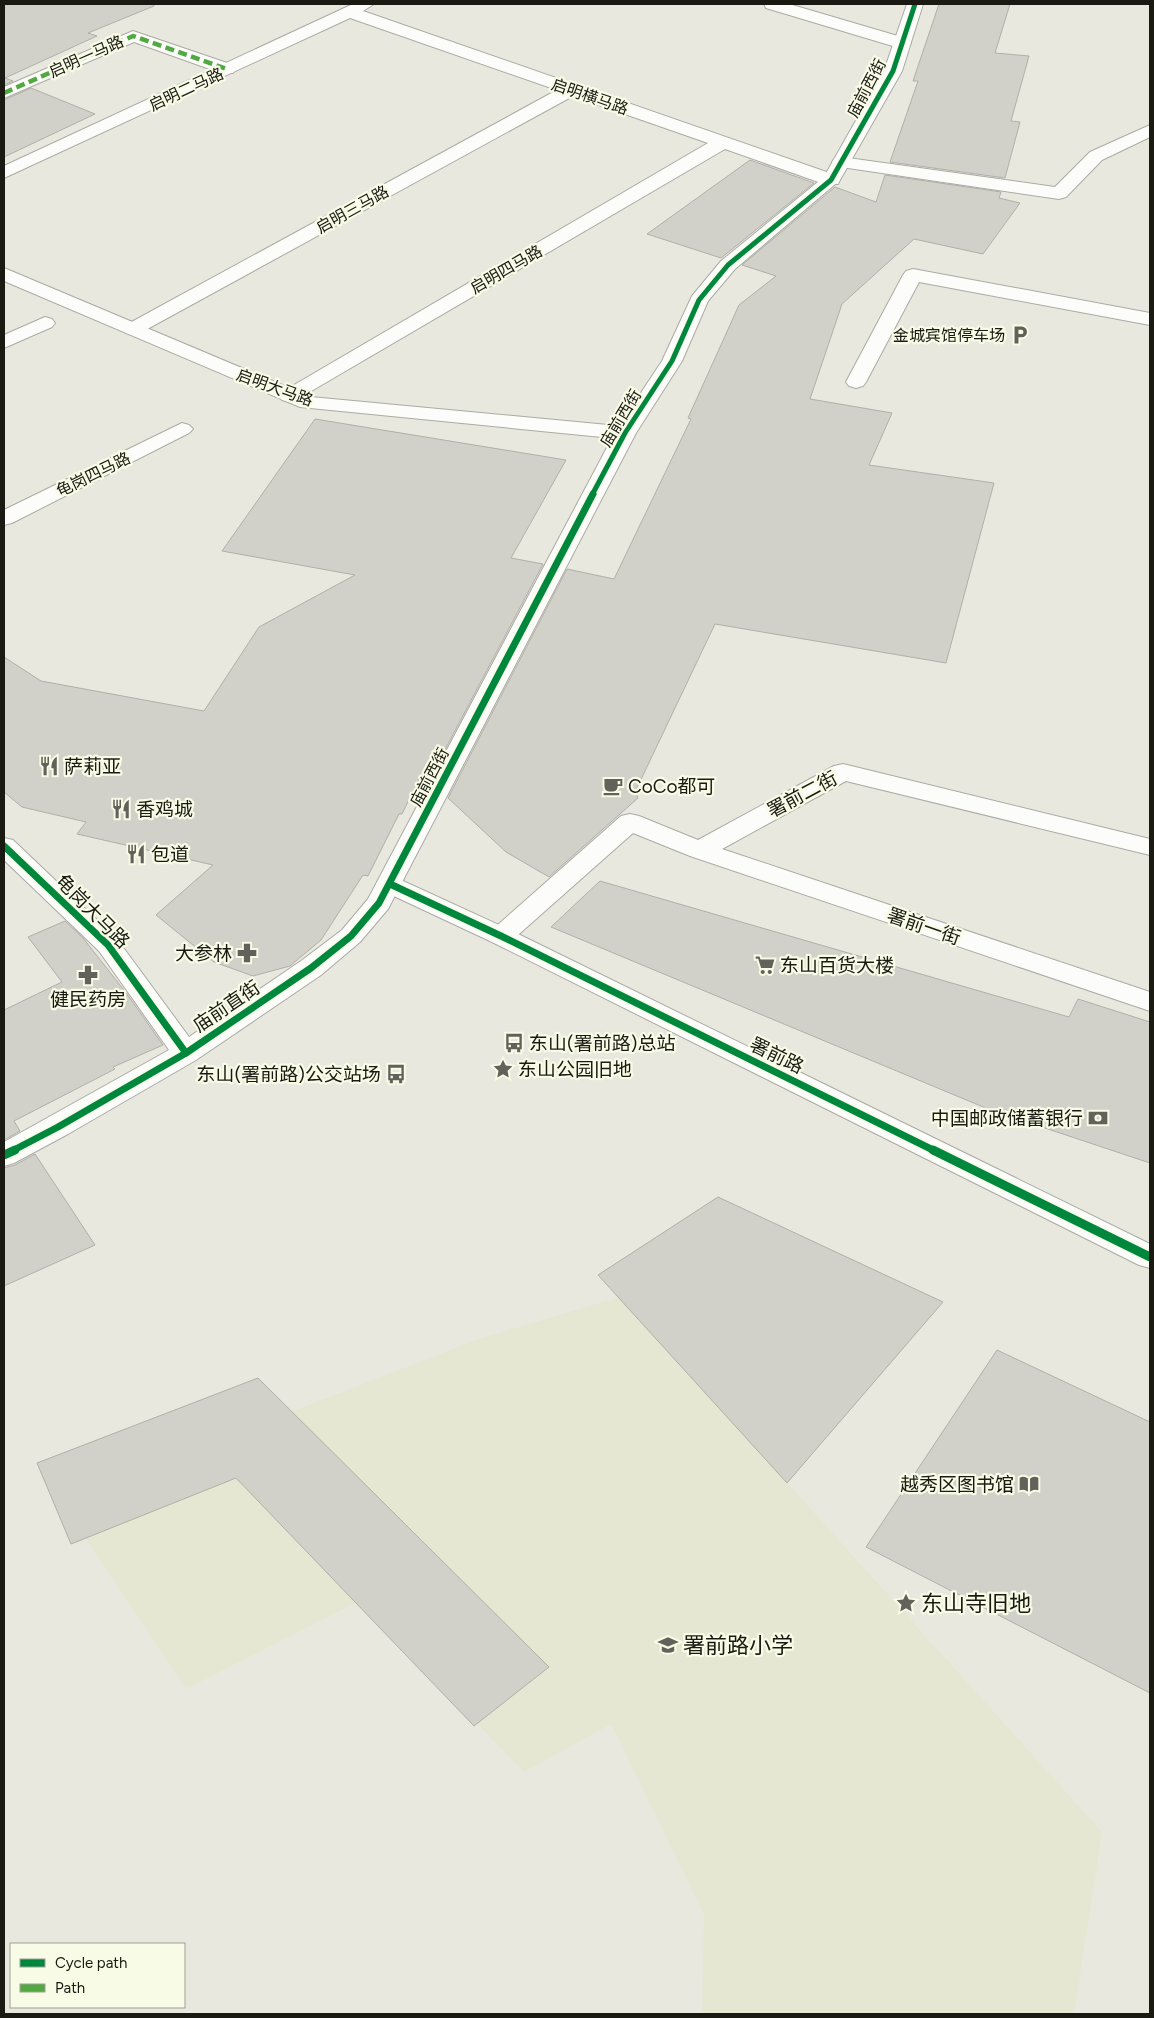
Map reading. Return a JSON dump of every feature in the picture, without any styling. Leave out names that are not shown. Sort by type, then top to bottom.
[{"type":"street","name":"启明二马路","points":[[4,173],[368,4]]},
{"type":"street","points":[[772,4],[902,42]]},
{"type":"street","name":"庙前西街","points":[[390,884],[625,433],[672,361],[699,300],[728,265],[836,171],[893,71],[915,4]]},
{"type":"street","name":"启明横马路","points":[[349,12],[722,142],[836,171],[1059,193],[1096,156],[1150,130]]},
{"type":"street","name":"启明一马路","points":[[4,93],[133,36],[226,70]]},
{"type":"street","name":"启明三马路","points":[[133,329],[571,90]]},
{"type":"street","name":"启明四马路","points":[[289,396],[722,142]]},
{"type":"street","name":"启明大马路","points":[[4,274],[307,403],[625,433]]},
{"type":"street","points":[[856,382],[914,275],[1150,319]]},
{"type":"street","points":[[4,342],[44,323]]},
{"type":"street","name":"龟岗四马路","points":[[4,518],[182,429]]},
{"type":"street","name":"署前二街","points":[[699,850],[843,772],[1150,847]]},
{"type":"street","points":[[501,936],[630,822],[699,850]]},
{"type":"street","name":"龟岗大马路","points":[[4,846],[108,945],[186,1053]]},
{"type":"street","name":"署前一街","points":[[699,850],[1150,1002]]},
{"type":"street","name":"署前路","points":[[390,884],[501,936],[1150,1257]]},
{"type":"street","name":"庙前直街","points":[[4,1154],[58,1127],[186,1053],[312,968],[350,936],[379,903],[390,884]]},
{"type":"shaded area","name":"署前路小学","points":[[620,1297],[1102,1832],[1074,2014],[702,2014],[704,1914],[611,1724],[524,1772],[359,1601],[186,1689],[61,1501],[479,1339]]},
{"type":"building","points":[[4,4],[154,4],[154,6],[88,33],[97,36],[5,78],[13,81],[4,85]]},
{"type":"building","points":[[939,4],[1010,4],[995,53],[1029,56],[1011,121],[1020,122],[1005,178],[890,162],[918,81],[913,81]]},
{"type":"building","points":[[31,88],[95,114],[4,157],[4,100]]},
{"type":"building","points":[[750,160],[814,183],[721,258],[647,234]]},
{"type":"building","points":[[885,175],[1001,192],[999,198],[1020,203],[983,254],[914,239],[842,304],[810,399],[892,413],[869,465],[994,483],[946,663],[715,624],[635,792],[638,798],[549,877],[506,852],[448,798],[567,569],[614,579],[691,419],[688,418],[739,305],[776,276],[742,265],[835,187],[876,202]]},
{"type":"building","points":[[315,419],[566,460],[511,558],[543,564],[429,780],[422,773],[368,876],[363,875],[321,940],[290,966],[253,976],[214,962],[156,915],[213,865],[77,834],[86,822],[22,807],[4,792],[4,657],[41,681],[204,711],[259,627],[355,575],[222,551]]},
{"type":"building","name":"东山百货大楼","points":[[600,881],[1069,1017],[1078,999],[1150,1022],[1150,1163],[988,1109],[551,927]]},
{"type":"building","points":[[65,921],[83,938],[127,994],[163,1045],[113,1067],[115,1069],[14,1121],[20,1131],[4,1140],[4,1010],[62,982],[28,937]]},
{"type":"building","points":[[35,1154],[95,1245],[4,1286],[4,1168],[15,1165]]},
{"type":"building","points":[[718,1197],[943,1302],[787,1483],[598,1275]]},
{"type":"building","name":"越秀区图书馆","points":[[997,1350],[1150,1422],[1150,1693],[866,1547]]},
{"type":"building","points":[[258,1378],[549,1667],[474,1726],[236,1478],[71,1544],[37,1463]]},
{"type":"marked path","points":[[4,93],[133,36],[227,69]]},
{"type":"cycle path","points":[[4,1155],[58,1127],[186,1053],[311,968],[351,936],[379,903],[625,433],[672,361],[699,300],[728,265],[831,180],[893,71],[915,4]]},
{"type":"cycle path","points":[[4,846],[108,945],[186,1053]]},
{"type":"cycle path","points":[[390,884],[501,936],[1150,1257]]},
{"type":"place","name":"金城宾馆停车场","points":[[1020,335]]},
{"type":"place","name":"萨莉亚","points":[[49,766]]},
{"type":"place","name":"CoCo都可","points":[[613,786]]},
{"type":"place","name":"香鸡城","points":[[121,809]]},
{"type":"place","name":"包道","points":[[136,854]]},
{"type":"place","name":"大参林","points":[[247,953]]},
{"type":"place","name":"东山百货大楼","points":[[765,965]]},
{"type":"place","name":"健民药房","points":[[88,975]]},
{"type":"place","name":"东山(署前路)总站","points":[[514,1043]]},
{"type":"place","name":"东山公园旧地","points":[[503,1069]]},
{"type":"place","name":"东山(署前路)公交站场","points":[[396,1074]]},
{"type":"place","name":"中国邮政储蓄银行","points":[[1098,1118]]},
{"type":"place","name":"越秀区图书馆","points":[[1029,1484]]},
{"type":"place","name":"东山寺旧地","points":[[906,1603]]},
{"type":"place","name":"署前路小学","points":[[668,1645]]}]
